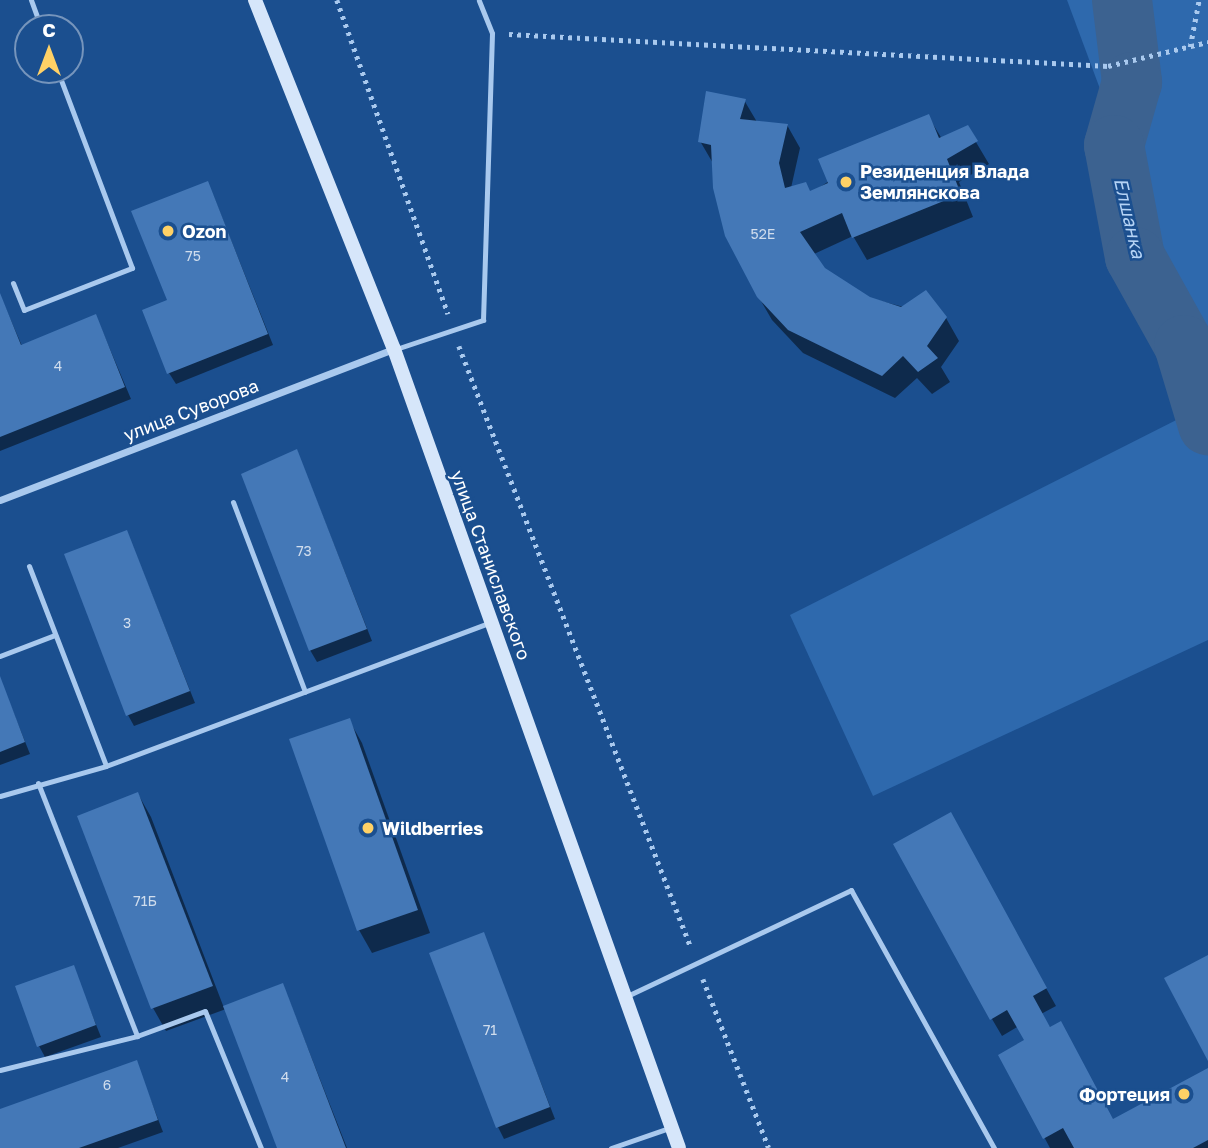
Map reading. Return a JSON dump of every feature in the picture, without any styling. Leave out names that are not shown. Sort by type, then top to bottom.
[{"type":"main road","name":"улица Станиславского","points":[[256,0],[394,349],[679,1148]]},
{"type":"street","name":"улица Суворова","points":[[0,500],[394,349]]},
{"type":"lane","points":[[394,349],[483,320],[492,33],[479,0]]},
{"type":"lane","points":[[13,284],[24,310],[132,268],[62,84]]},
{"type":"lane","points":[[233,502],[305,692]]},
{"type":"lane","points":[[29,566],[106,766]]},
{"type":"lane","points":[[0,796],[38,783],[106,766],[491,622]]},
{"type":"lane","points":[[0,656],[55,635]]},
{"type":"lane","points":[[38,783],[138,1036]]},
{"type":"lane","points":[[624,997],[851,890],[993,1148]]},
{"type":"lane","points":[[0,1070],[138,1036],[205,1011],[261,1148]]},
{"type":"lane","points":[[611,1148],[672,1127]]},
{"type":"path","points":[[337,0],[453,330],[769,1148]]},
{"type":"path","points":[[1190,47],[1199,0]]},
{"type":"path","points":[[492,33],[1108,66],[1208,42]]},
{"type":"shaded area","points":[[1067,0],[1208,0],[1208,380]]},
{"type":"shaded area","points":[[1208,404],[1208,640],[873,796],[790,615]]},
{"type":"building","points":[[706,91],[746,99],[740,119],[788,124],[779,163],[785,188],[806,182],[810,191],[828,183],[818,159],[929,114],[939,138],[968,125],[978,141],[947,159],[961,194],[852,238],[842,213],[800,232],[825,268],[870,297],[901,307],[926,290],[947,317],[927,346],[938,358],[918,372],[903,356],[882,376],[788,330],[757,297],[725,236],[713,188],[711,145],[698,142]]},
{"type":"building","points":[[208,181],[268,334],[167,374],[142,310],[167,300],[131,211]]},
{"type":"building","points":[[0,293],[21,345],[96,314],[125,387],[0,437]]},
{"type":"building","points":[[297,449],[367,629],[309,651],[241,474]]},
{"type":"building","points":[[127,530],[190,691],[126,716],[64,554]]},
{"type":"building","points":[[0,676],[25,742],[0,752]]},
{"type":"building","points":[[350,718],[418,910],[357,931],[289,739]]},
{"type":"building","points":[[138,792],[213,986],[151,1009],[77,816]]},
{"type":"building","points":[[951,812],[1047,988],[1033,996],[1050,1027],[1061,1021],[1113,1119],[1208,1068],[1208,1140],[1193,1148],[1074,1148],[1063,1128],[1043,1139],[998,1055],[1024,1040],[1007,1010],[990,1020],[893,844]]},
{"type":"building","points":[[484,932],[550,1107],[496,1128],[429,953]]},
{"type":"building","name":"Фортеция","points":[[1208,955],[1208,1061],[1164,978]]},
{"type":"building","points":[[74,965],[96,1025],[37,1047],[15,986]]},
{"type":"building","points":[[283,983],[346,1148],[277,1148],[223,1006]]},
{"type":"building","points":[[137,1060],[158,1120],[79,1148],[0,1148],[0,1109]]},
{"type":"waterway","name":"Елшанка","points":[[1122,0],[1132,82],[1114,145],[1135,257],[1184,345],[1208,425]]},
{"type":"place","name":"Резиденция Влада Землянскова","points":[[846,182]]},
{"type":"place","name":"Ozon","points":[[168,231]]},
{"type":"place","name":"Wildberries","points":[[368,828]]},
{"type":"place","name":"Фортеция","points":[[1184,1094]]}]
